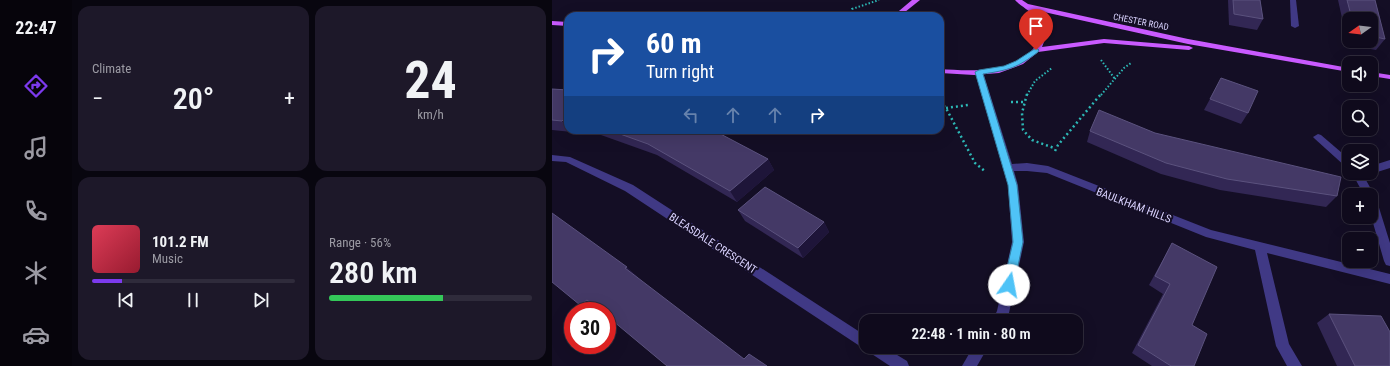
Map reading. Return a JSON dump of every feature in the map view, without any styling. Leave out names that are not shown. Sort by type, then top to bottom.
[{"type":"main road","points":[[900,12],[917,0]]},
{"type":"main road","points":[[944,71],[961,73],[1006,68],[1019,63],[1036,50],[1041,42],[1044,27],[1040,18],[1028,6],[1018,0]]},
{"type":"main road","name":"CHESTER ROAD","points":[[1028,6],[1106,25],[1251,54],[1342,69]]},
{"type":"main road","points":[[552,24],[564,24]]},
{"type":"main road","name":"CHESTER ROAD","points":[[1036,50],[1104,41],[1152,44],[1251,54]]},
{"type":"main road","points":[[1378,75],[1390,77]]},
{"type":"street","points":[[1293,0],[1295,26]]},
{"type":"street","points":[[979,72],[1013,185],[1018,242],[1002,314]]},
{"type":"street","points":[[1318,138],[1342,158]]},
{"type":"street","name":"BLEASDALE CRESCENT","points":[[552,158],[567,159],[629,188],[859,338]]},
{"type":"street","points":[[1378,168],[1390,164]]},
{"type":"street","name":"BAULKHAM HILLS","points":[[1008,168],[1027,167],[1048,170],[1210,234],[1390,280]]},
{"type":"street","points":[[1378,221],[1390,260]]},
{"type":"street","points":[[1260,247],[1283,346],[1295,366]]},
{"type":"street","points":[[883,354],[902,366]]},
{"type":"street","points":[[969,366],[977,354]]},
{"type":"path","points":[[852,12],[852,9],[879,0]]},
{"type":"path","points":[[1099,58],[1104,58]]},
{"type":"path","points":[[1048,170],[1058,145],[1124,68],[1133,62]]},
{"type":"path","points":[[1056,149],[1030,138],[1023,131],[1021,120],[1024,102],[1032,84],[1041,74],[1057,66]]},
{"type":"path","points":[[944,106],[975,163],[1014,196]]},
{"type":"building","points":[[1233,0],[1260,0],[1263,19],[1234,14]]},
{"type":"building","points":[[1347,0],[1375,0],[1385,39],[1378,38],[1378,12],[1350,12]]},
{"type":"building","points":[[1221,78],[1258,91],[1248,113],[1210,99]]},
{"type":"building","points":[[552,89],[564,90],[564,119],[562,121],[552,120]]},
{"type":"building","points":[[1099,110],[1155,133],[1341,177],[1337,196],[1227,179],[1166,163],[1090,131]]},
{"type":"building","points":[[620,134],[721,134],[768,159],[730,191],[648,144]]},
{"type":"building","points":[[765,187],[824,222],[798,248],[738,210]]},
{"type":"building","points":[[552,213],[627,267],[625,268],[744,359],[749,354],[767,366],[667,366],[616,324],[616,302],[590,302],[587,300],[584,302],[576,302],[552,282]]},
{"type":"building","points":[[1172,243],[1217,267],[1192,325],[1207,334],[1194,366],[1171,366],[1138,345],[1170,284],[1155,276]]},
{"type":"building","points":[[1329,314],[1381,316],[1390,332],[1390,366],[1355,366]]},
{"type":"route","points":[[1009,285],[1018,242],[1013,185],[979,72],[1006,68],[1019,63],[1036,50]]}]
